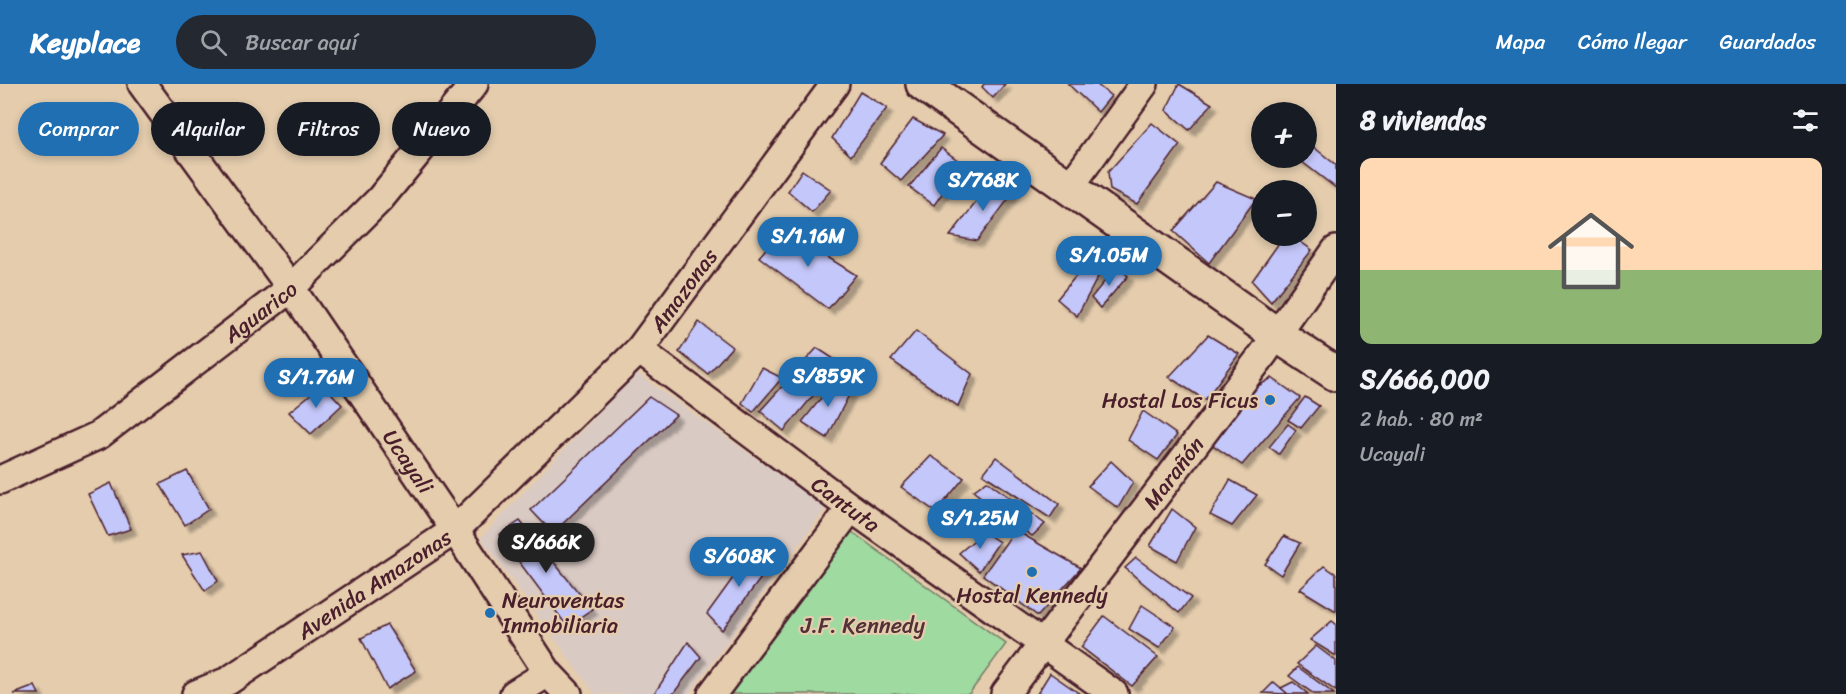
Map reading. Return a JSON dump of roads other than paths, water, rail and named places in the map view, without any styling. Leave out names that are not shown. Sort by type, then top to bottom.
[{"type":"main road","points":[[923,84],[1277,335],[1336,374]]},
{"type":"street","name":"Ucayali","points":[[142,84],[291,288],[455,530],[548,673],[568,694]]},
{"type":"street","name":"Aguarico","points":[[0,480],[99,435],[291,288],[380,199],[474,84]]},
{"type":"street","name":"Amazonas","points":[[639,350],[835,84]]},
{"type":"street","points":[[1069,188],[1144,84]]},
{"type":"street","name":"Marañón","points":[[1005,694],[1277,335],[1336,250]]},
{"type":"street","name":"Cantuta","points":[[639,350],[851,508],[1114,694]]},
{"type":"street","name":"Avenida Amazonas","points":[[196,694],[228,681],[455,530],[639,350]]},
{"type":"street","points":[[712,694],[851,508]]},
{"type":"street","points":[[514,694],[548,673]]},
{"type":"place","name":"Hostal Los Ficus","points":[[1270,400]]},
{"type":"place","name":"Hostal Kennedy","points":[[1032,572]]},
{"type":"place","name":"Neuroventas Inmobiliaria","points":[[490,613]]},
{"type":"park label","name":"J.F. Kennedy","points":[[863,625]]}]
